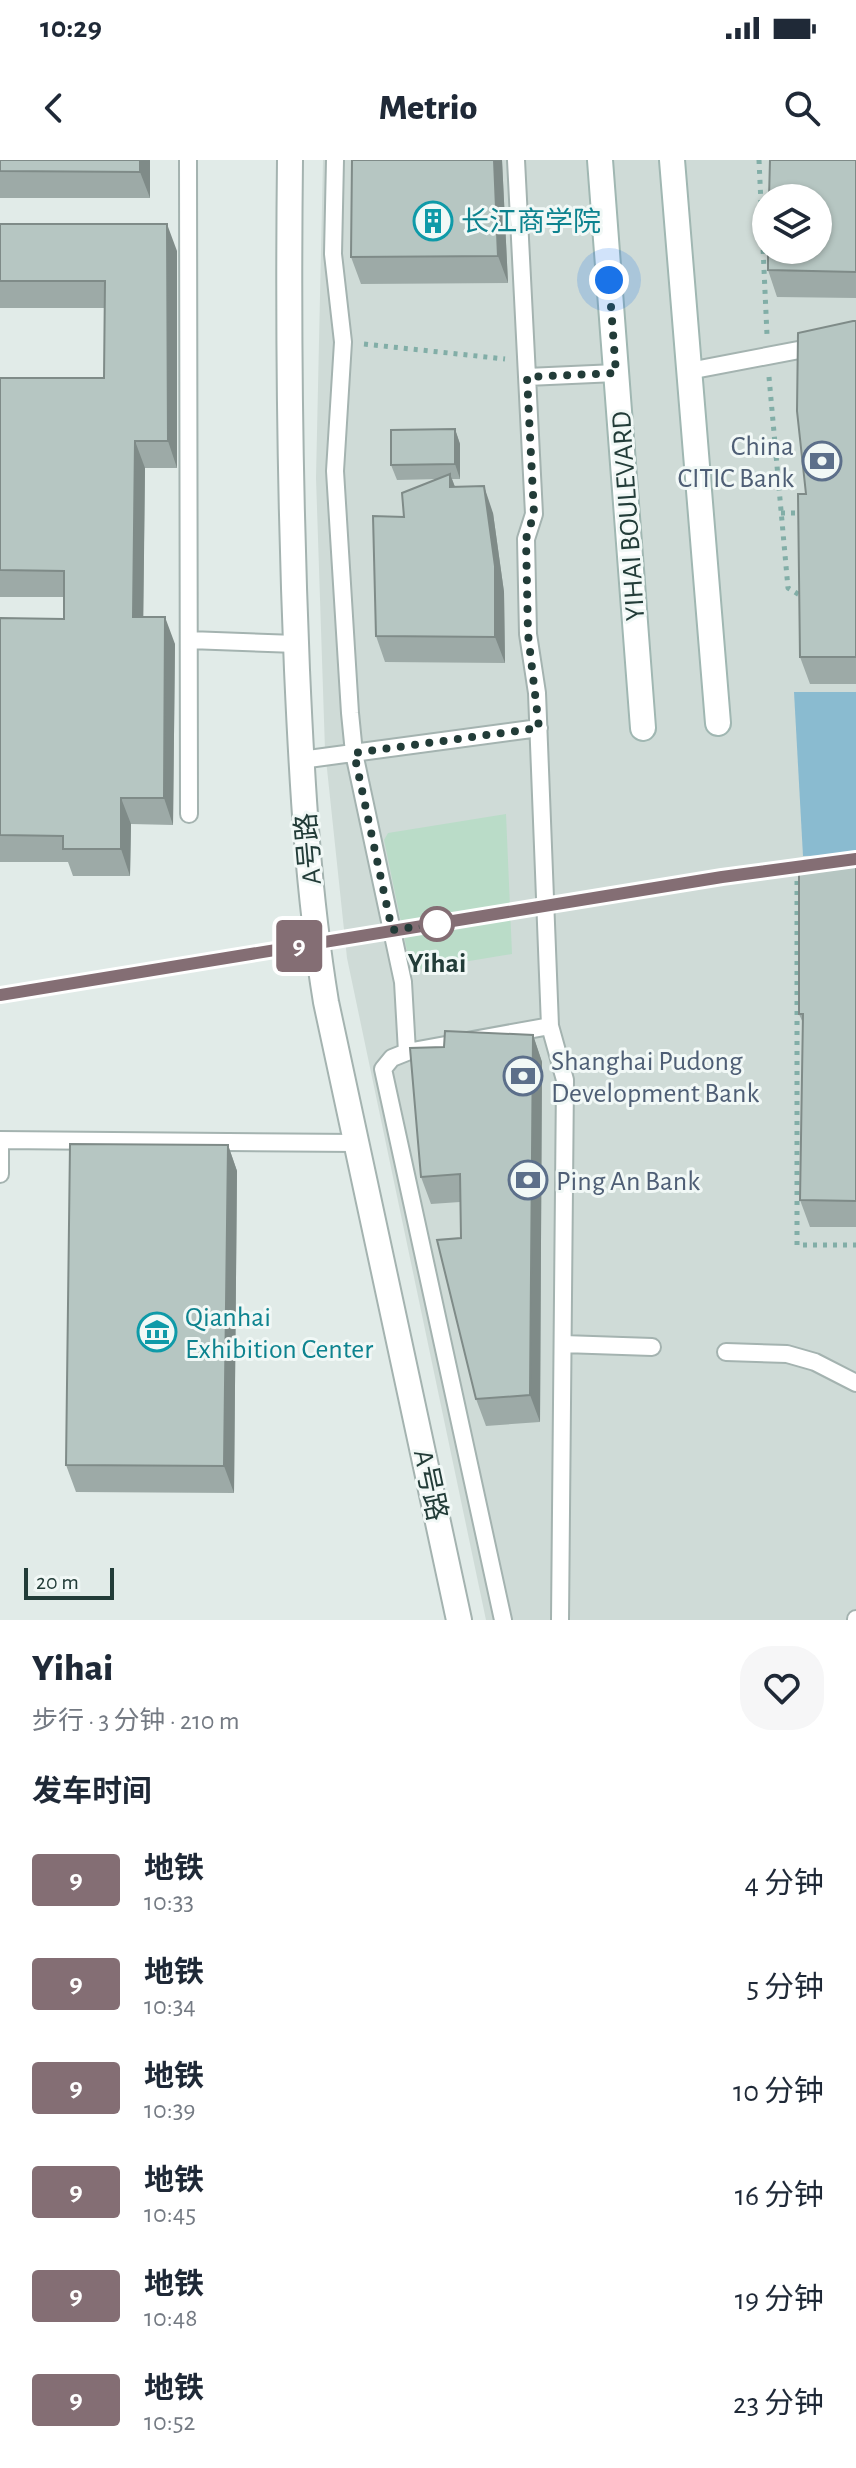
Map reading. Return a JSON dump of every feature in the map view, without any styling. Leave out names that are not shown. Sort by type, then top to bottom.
[{"type":"street","name":"A号路","points":[[290,160],[288,415],[301,760],[316,936],[459,1620]]},
{"type":"street","name":"YIHAI BOULEVARD","points":[[600,160],[643,728]]},
{"type":"street","points":[[672,160],[718,723]]},
{"type":"lane","points":[[188,160],[189,814]]},
{"type":"lane","points":[[335,160],[333,254],[343,342],[335,471],[354,753],[403,982],[407,1052]]},
{"type":"lane","points":[[516,160],[534,514],[526,539],[528,634],[539,728],[550,1026],[565,1080],[560,1620]]},
{"type":"lane","points":[[689,371],[856,339]]},
{"type":"lane","points":[[527,369],[616,373]]},
{"type":"lane","points":[[189,640],[296,644]]},
{"type":"lane","points":[[301,760],[539,728]]},
{"type":"lane","points":[[503,1620],[382,1078],[387,1063],[407,1052],[550,1026]]},
{"type":"lane","points":[[0,1174],[0,1140],[357,1143]]},
{"type":"lane","points":[[563,1344],[652,1347]]},
{"type":"lane","points":[[726,1352],[800,1357],[856,1383]]},
{"type":"path","points":[[759,160],[768,356],[788,588],[810,601]]},
{"type":"path","points":[[343,342],[527,369]]},
{"type":"path","points":[[781,513],[811,513]]},
{"type":"path","points":[[812,877],[797,877],[797,1245],[856,1245]]},
{"type":"shaded area","points":[[323,160],[856,160],[856,1620],[486,1620],[347,958],[325,750],[316,478]]},
{"type":"green space","points":[[506,814],[512,954],[415,970],[410,965],[384,840],[388,833]]},
{"type":"water","points":[[794,692],[856,692],[856,855],[803,856]]},
{"type":"building","points":[[0,160],[140,160],[140,172],[0,171]]},
{"type":"building","name":"长江商学院","points":[[352,160],[494,160],[498,256],[351,257]]},
{"type":"building","points":[[770,160],[856,160],[856,272],[768,270],[768,264],[832,264],[832,184],[769,184]]},
{"type":"building","points":[[0,224],[167,224],[168,441],[135,441],[133,617],[165,617],[164,798],[121,798],[121,849],[63,849],[63,836],[0,835],[0,618],[64,619],[64,571],[0,570],[0,378],[104,378],[105,281],[0,281]]},
{"type":"building","points":[[856,321],[856,657],[800,657],[798,494],[806,494],[797,411],[798,333]]},
{"type":"building","points":[[455,429],[455,464],[391,465],[391,430]]},
{"type":"building","points":[[450,474],[450,487],[484,486],[495,566],[495,637],[376,636],[373,516],[404,517],[402,493]]},
{"type":"building","points":[[856,858],[856,1201],[800,1200],[803,1014],[799,1014],[799,862]]},
{"type":"building","points":[[445,1031],[533,1035],[530,1395],[476,1399],[437,1240],[461,1238],[460,1174],[421,1177],[410,1048],[444,1047]]},
{"type":"building","name":"Qianhai Exhibition Center","points":[[70,1144],[228,1145],[224,1466],[66,1465]]},
{"type":"metro line","name":"9","points":[[0,995],[722,877],[856,859]]},
{"type":"place","name":"长江商学院","points":[[433,221]]},
{"type":"place","name":"China CITIC Bank","points":[[822,461]]},
{"type":"place","name":"Yihai","points":[[437,924]]},
{"type":"place","name":"Shanghai Pudong Development Bank","points":[[523,1076]]},
{"type":"place","name":"Ping An Bank","points":[[528,1180]]},
{"type":"place","name":"Qianhai Exhibition Center","points":[[157,1332]]},
{"type":"route","points":[[437,924],[392,930],[354,753],[539,728],[528,634],[526,539],[534,514],[527,377],[616,373],[609,280]]}]
